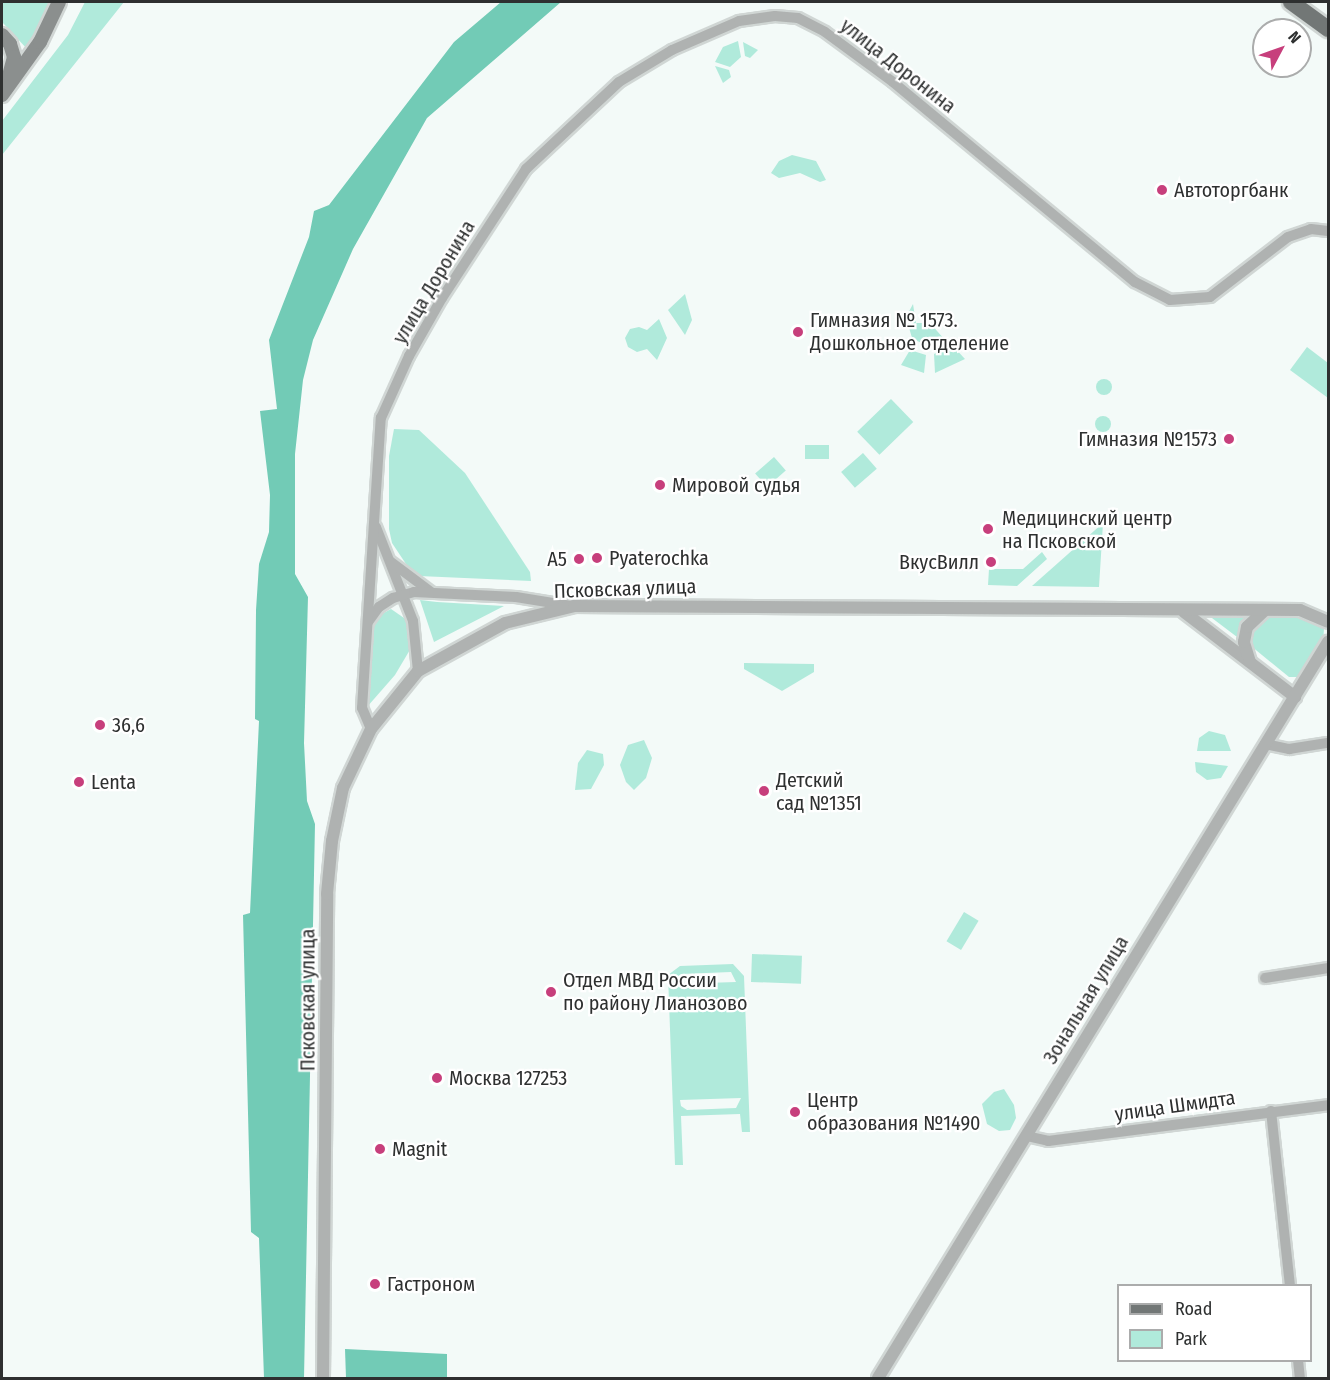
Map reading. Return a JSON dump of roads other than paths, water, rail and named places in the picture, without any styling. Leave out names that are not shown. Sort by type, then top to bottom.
[{"type":"main road","points":[[2,35],[10,44],[14,57],[2,95],[40,42],[59,2]]},
{"type":"main road","points":[[1292,2],[1329,29]]},
{"type":"street","name":"улица Доронина","points":[[374,512],[381,418],[409,356],[442,298],[526,169],[543,150],[637,69],[710,31],[757,17],[798,18],[825,32],[893,82],[1136,282],[1170,300],[1210,297],[1288,237],[1311,229],[1329,231]]},
{"type":"street","points":[[374,512],[385,554],[403,595],[418,648],[418,671]]},
{"type":"street","points":[[371,729],[362,708],[374,512]]},
{"type":"street","points":[[385,554],[402,574],[431,592]]},
{"type":"street","points":[[368,622],[380,607],[403,595],[431,592],[516,597],[574,606]]},
{"type":"street","name":"Псковская улица","points":[[323,1378],[327,894],[342,788],[371,729],[418,671],[446,652],[505,624],[574,606],[1184,612],[1300,610],[1329,622]]},
{"type":"street","points":[[1250,662],[1244,642],[1247,627],[1266,610]]},
{"type":"street","points":[[1184,612],[1295,697]]},
{"type":"street","name":"Зональная улица","points":[[878,1378],[1329,642]]},
{"type":"street","points":[[1265,744],[1289,749],[1329,743]]},
{"type":"street","points":[[1265,978],[1329,968]]},
{"type":"street","name":"улица Шмидта","points":[[1027,1136],[1048,1141],[1329,1105]]},
{"type":"street","points":[[1270,1112],[1290,1284]]},
{"type":"street","points":[[1298,1362],[1300,1378]]},
{"type":"place","name":"Автоторгбанк","points":[[1162,190]]},
{"type":"place","name":"Гимназия № 1573. Дошкольное отделение","points":[[798,332]]},
{"type":"place","name":"Гимназия №1573","points":[[1229,439]]},
{"type":"place","name":"Мировой судья","points":[[660,485]]},
{"type":"place","name":"Медицинский центр на Псковской","points":[[988,529]]},
{"type":"place","name":"Pyaterochka","points":[[597,558]]},
{"type":"place","name":"A5","points":[[579,559]]},
{"type":"place","name":"ВкусВилл","points":[[991,562]]},
{"type":"place","name":"36,6","points":[[100,725]]},
{"type":"place","name":"Lenta","points":[[79,782]]},
{"type":"place","name":"Детский сад №1351","points":[[764,791]]},
{"type":"place","name":"Отдел МВД России по району Лианозово","points":[[551,992]]},
{"type":"place","name":"Москва 127253","points":[[437,1078]]},
{"type":"place","name":"Центр образования №1490","points":[[795,1112]]},
{"type":"place","name":"Magnit","points":[[380,1149]]},
{"type":"place","name":"Гастроном","points":[[375,1284]]}]
